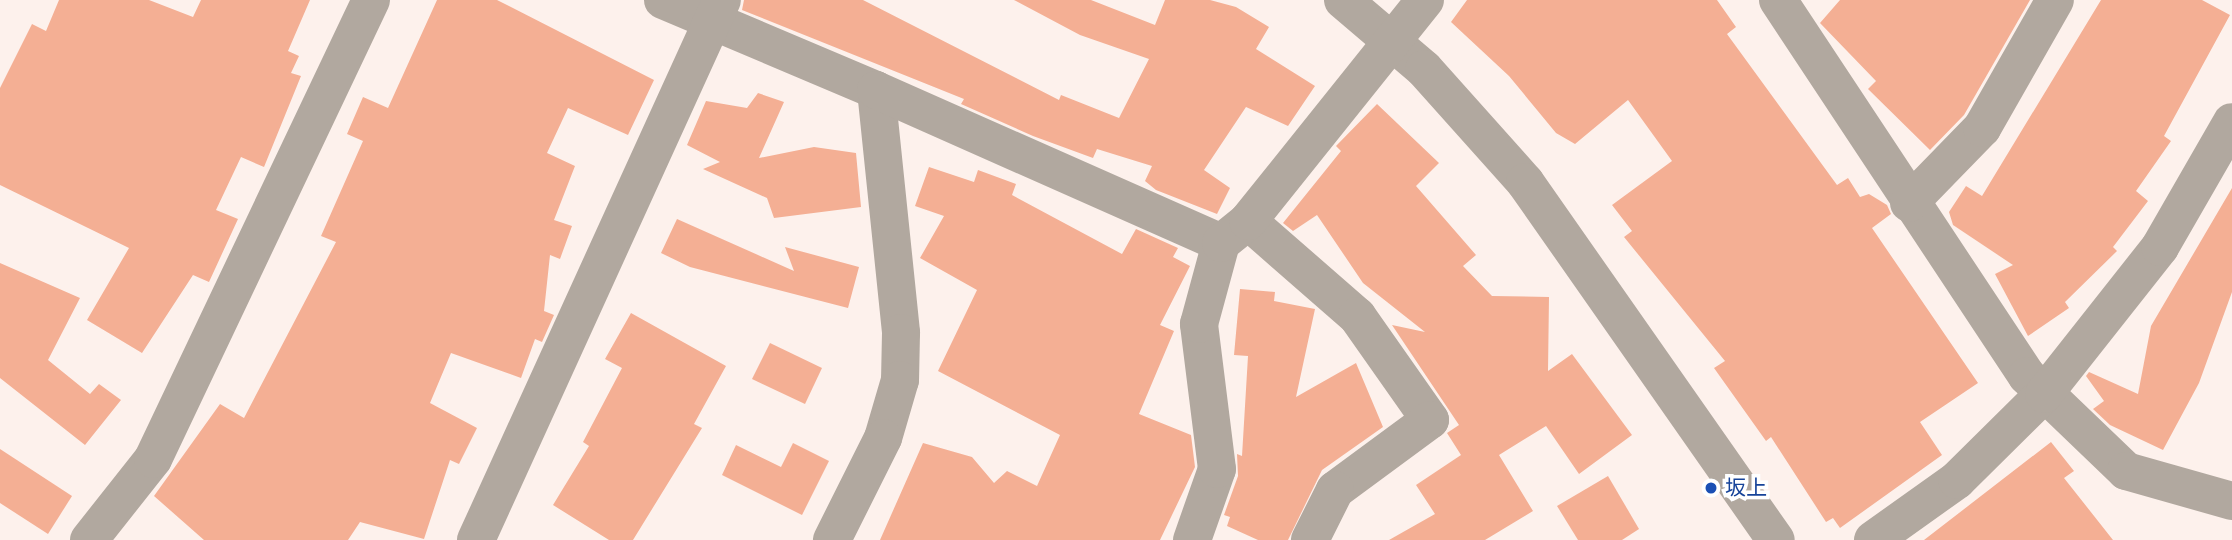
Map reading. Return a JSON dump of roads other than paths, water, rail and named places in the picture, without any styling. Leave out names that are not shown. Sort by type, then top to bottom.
[{"type":"street","points":[[89,540],[153,459],[371,0]]},
{"type":"street","points":[[663,0],[717,11],[876,90],[1234,232],[1357,316],[1430,419],[1335,490],[1310,540]]},
{"type":"street","points":[[1342,0],[1391,41],[1525,182],[1776,540]]},
{"type":"street","points":[[1192,540],[1217,469],[1199,324],[1234,232],[1425,0]]},
{"type":"street","points":[[1909,203],[1982,128],[2055,0]]},
{"type":"street","points":[[1781,1],[1909,203],[2044,394],[2126,471],[2232,501]]},
{"type":"street","points":[[476,540],[717,11]]},
{"type":"street","points":[[832,540],[883,438],[900,380],[876,90]]},
{"type":"street","points":[[1873,540],[1957,480],[2044,394],[2160,247],[2232,122]]},
{"type":"place","name":"坂上","points":[[1711,488]]}]
